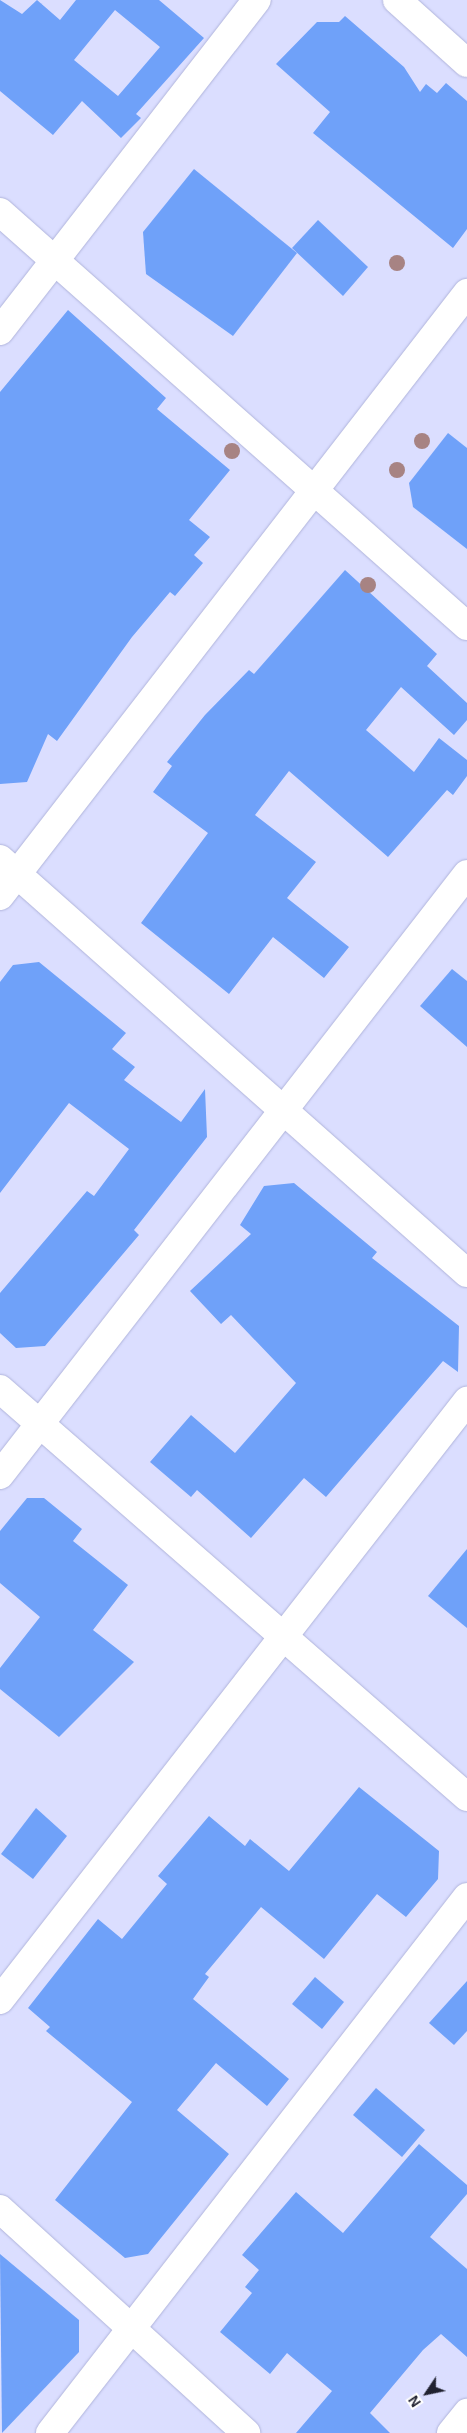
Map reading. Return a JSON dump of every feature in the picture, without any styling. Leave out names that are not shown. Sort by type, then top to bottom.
[{"type":"street","points":[[0,331],[257,0]]},
{"type":"street","points":[[397,0],[467,63]]},
{"type":"street","points":[[0,212],[467,626]]},
{"type":"street","points":[[0,896],[8,867],[314,491],[467,293]]},
{"type":"street","points":[[8,867],[467,1274]]},
{"type":"street","points":[[0,1475],[467,874]]},
{"type":"street","points":[[0,1389],[467,1797]]},
{"type":"street","points":[[0,2000],[467,1401]]},
{"type":"street","points":[[50,2433],[467,1897]]},
{"type":"street","points":[[0,2209],[130,2330],[246,2433]]},
{"type":"street","points":[[451,2433],[467,2412]]},
{"type":"building","points":[[0,0],[22,14],[37,0],[60,20],[76,0],[159,0],[204,38],[136,114],[141,118],[121,138],[82,101],[53,135],[0,91]],"holes":[[[115,10],[160,47],[118,96],[74,60]]]},
{"type":"building","points":[[345,16],[404,67],[420,92],[426,84],[437,93],[446,83],[467,101],[467,229],[453,248],[313,133],[330,112],[276,64],[317,22],[339,22]]},
{"type":"building","points":[[194,169],[297,253],[233,336],[146,274],[143,232]]},
{"type":"building","points":[[318,220],[368,267],[343,296],[292,248]]},
{"type":"building","points":[[68,310],[166,398],[157,409],[230,470],[189,520],[210,537],[194,555],[203,563],[175,596],[170,592],[132,637],[57,741],[48,734],[27,782],[0,784],[0,392]]},
{"type":"building","points":[[448,433],[467,448],[467,549],[413,507],[409,483]]},
{"type":"building","points":[[345,570],[437,654],[427,666],[467,703],[467,720],[454,735],[401,687],[366,730],[414,772],[439,738],[467,760],[467,776],[453,795],[447,790],[388,857],[289,771],[255,815],[316,862],[287,898],[349,947],[324,978],[273,937],[229,994],[141,923],[208,833],[153,792],[172,766],[167,762],[205,715],[249,670],[254,674]]},
{"type":"building","points":[[39,962],[126,1033],[112,1049],[135,1067],[124,1080],[181,1122],[205,1089],[207,1137],[134,1230],[139,1235],[45,1346],[16,1348],[0,1333],[0,1293],[87,1191],[94,1196],[129,1149],[69,1103],[0,1193],[0,982],[13,965]]},
{"type":"building","points":[[452,969],[467,981],[467,1047],[420,1006]]},
{"type":"building","points":[[294,1183],[377,1252],[372,1258],[459,1326],[458,1372],[443,1361],[326,1497],[304,1478],[251,1538],[197,1490],[191,1497],[150,1462],[191,1415],[235,1453],[296,1383],[231,1315],[221,1324],[190,1291],[251,1234],[240,1225],[264,1186]]},
{"type":"building","points":[[27,1498],[44,1498],[82,1529],[73,1541],[128,1585],[93,1630],[134,1662],[59,1737],[0,1689],[0,1668],[40,1617],[0,1583],[0,1531]]},
{"type":"building","points":[[467,1549],[467,1628],[428,1596]]},
{"type":"building","points":[[359,1787],[439,1851],[438,1879],[406,1917],[377,1894],[324,1959],[261,1907],[205,1974],[209,1977],[193,1999],[289,2079],[267,2106],[216,2063],[177,2110],[229,2154],[148,2254],[125,2258],[55,2200],[132,2102],[46,2031],[50,2027],[28,2008],[98,1919],[122,1939],[167,1884],[158,1876],[209,1816],[245,1846],[250,1839],[289,1871]]},
{"type":"building","points":[[36,1808],[67,1836],[33,1879],[1,1854]]},
{"type":"building","points":[[315,1977],[344,2002],[322,2029],[292,2004]]},
{"type":"building","points":[[467,1981],[467,2031],[454,2045],[429,2023]]},
{"type":"building","points":[[376,2088],[425,2130],[402,2157],[353,2115]]},
{"type":"building","points":[[419,2144],[467,2185],[467,2194],[430,2237],[467,2269],[467,2357],[441,2334],[423,2350],[370,2413],[390,2433],[296,2433],[332,2391],[287,2353],[270,2374],[220,2332],[252,2293],[245,2287],[259,2270],[242,2255],[296,2192],[343,2233]]},
{"type":"building","points":[[0,2254],[79,2320],[79,2352],[2,2433]]}]
